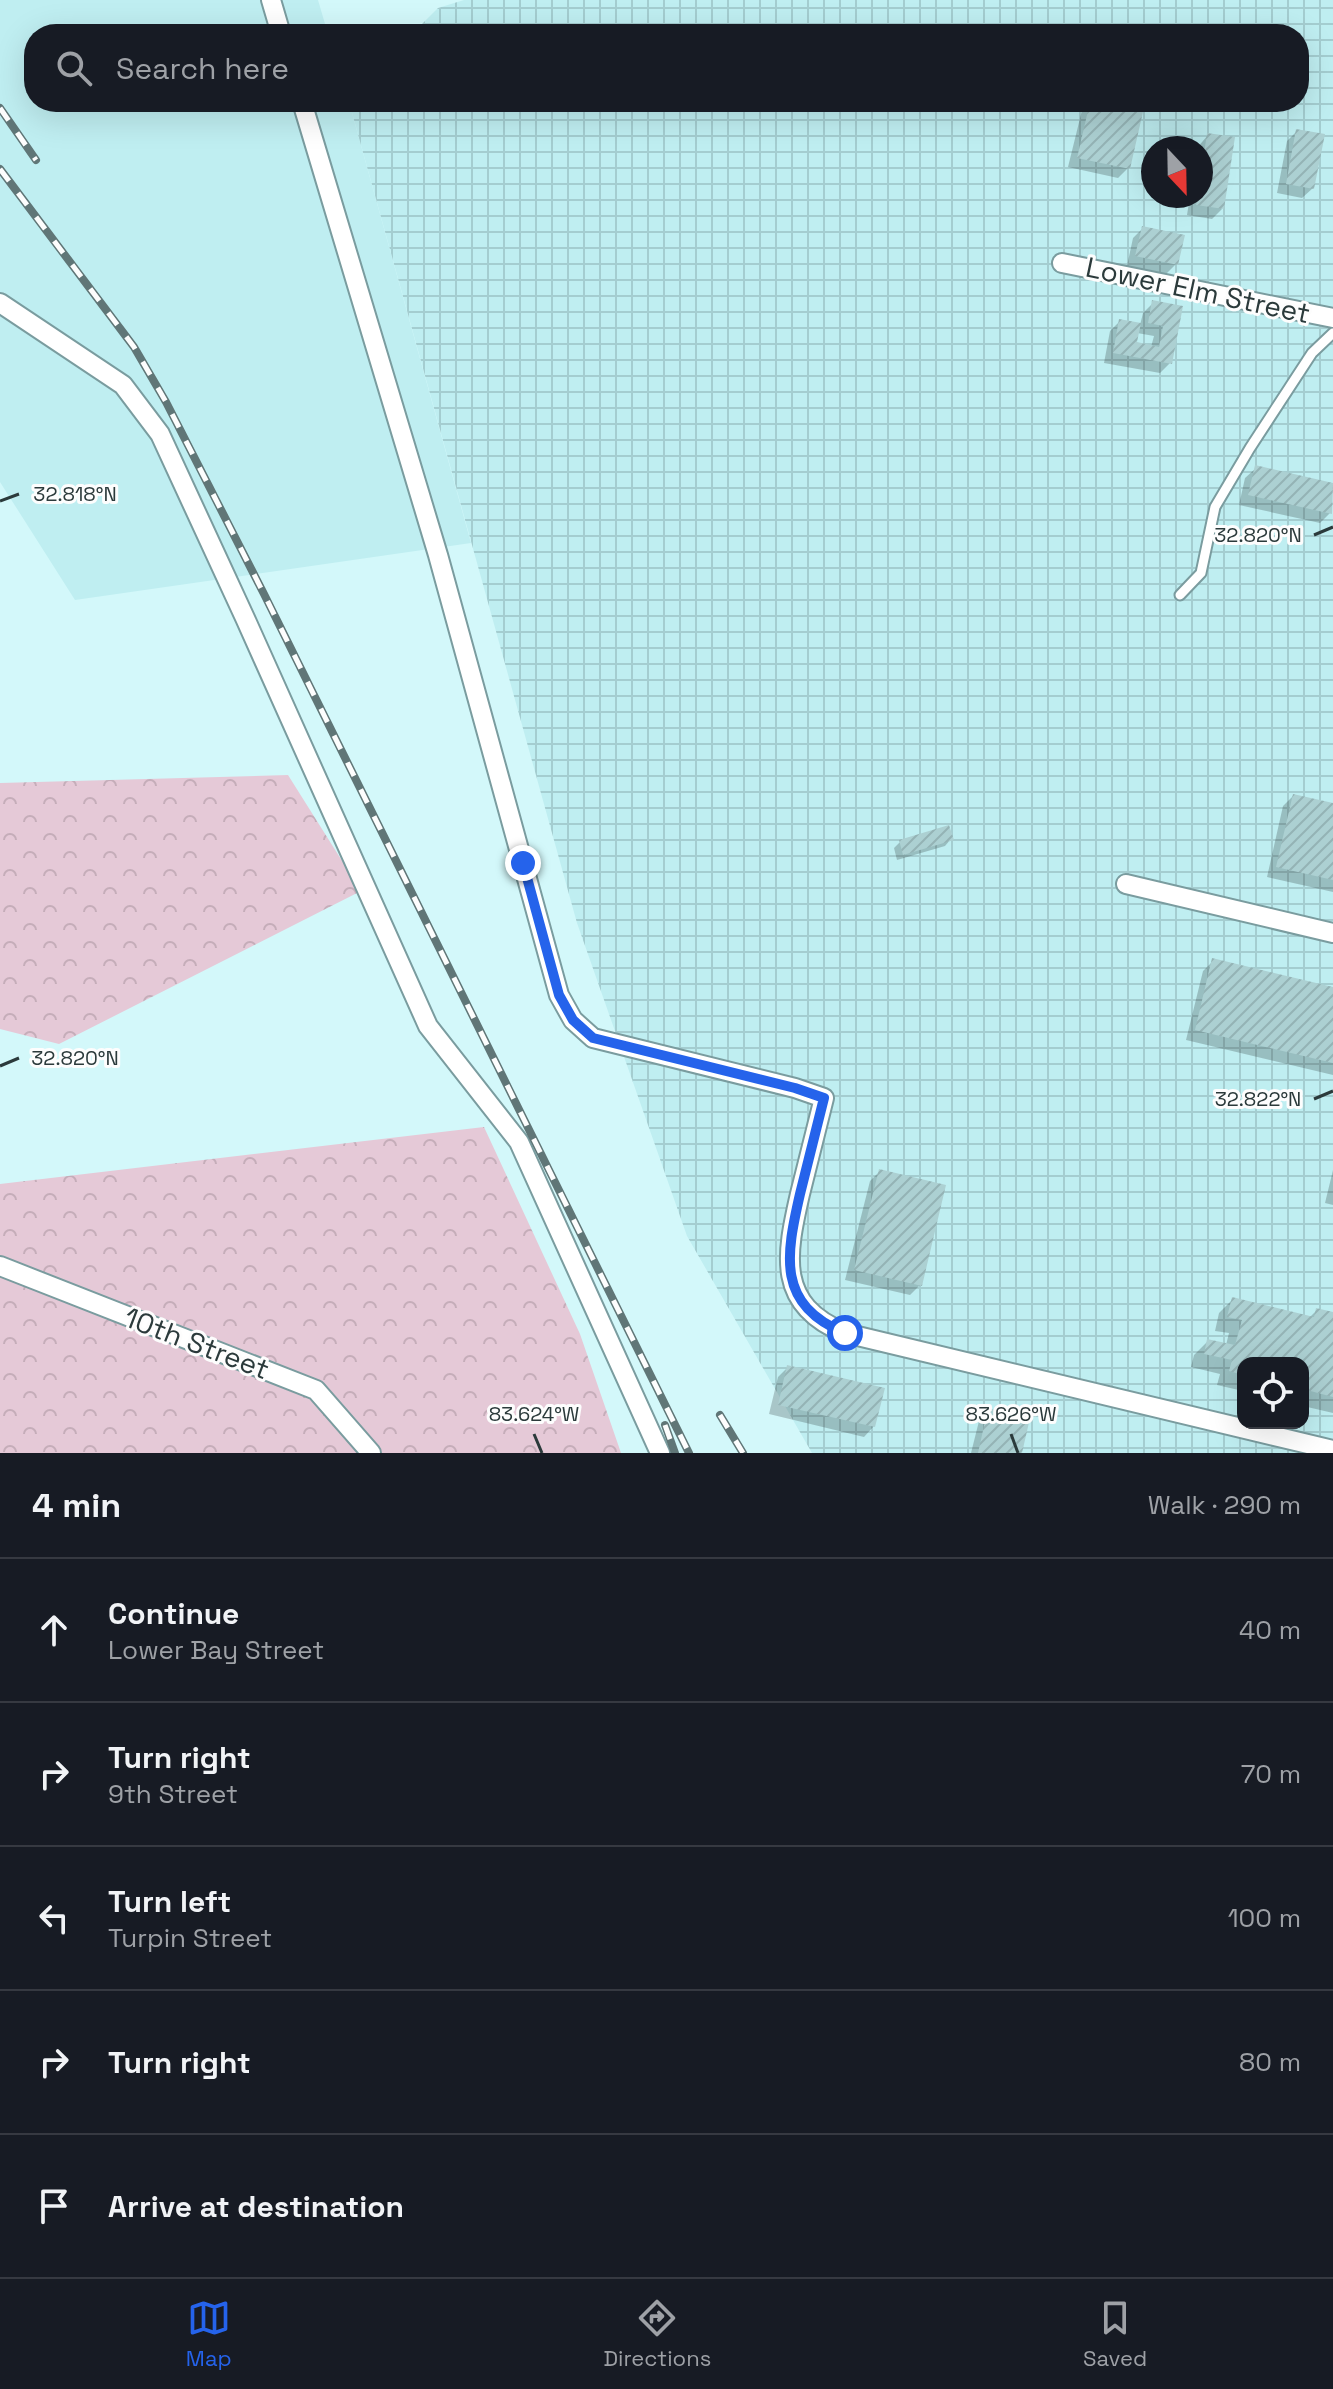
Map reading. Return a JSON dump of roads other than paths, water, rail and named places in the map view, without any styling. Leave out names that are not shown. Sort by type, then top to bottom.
[{"type":"street","points":[[271,0],[278,24]]},
{"type":"street","points":[[305,112],[438,555],[559,995],[573,1020],[593,1038],[824,1098],[789,1249],[791,1280],[812,1316],[845,1333],[1333,1450]]},
{"type":"street","name":"Lower Elm Street","points":[[1062,263],[1333,318]]},
{"type":"street","points":[[0,303],[123,385],[160,434],[428,1026],[519,1142],[660,1453]]},
{"type":"street","points":[[1126,884],[1333,933]]},
{"type":"street","name":"10th Street","points":[[0,1266],[316,1390],[371,1453]]},
{"type":"lane","points":[[1180,595],[1201,573],[1215,507],[1312,353],[1333,333]]},
{"type":"railway","points":[[0,108],[36,160]]},
{"type":"railway","points":[[0,169],[134,347],[166,402],[689,1453]]},
{"type":"railway","points":[[720,1415],[743,1453]]},
{"type":"railway","points":[[665,1425],[675,1453]]}]
